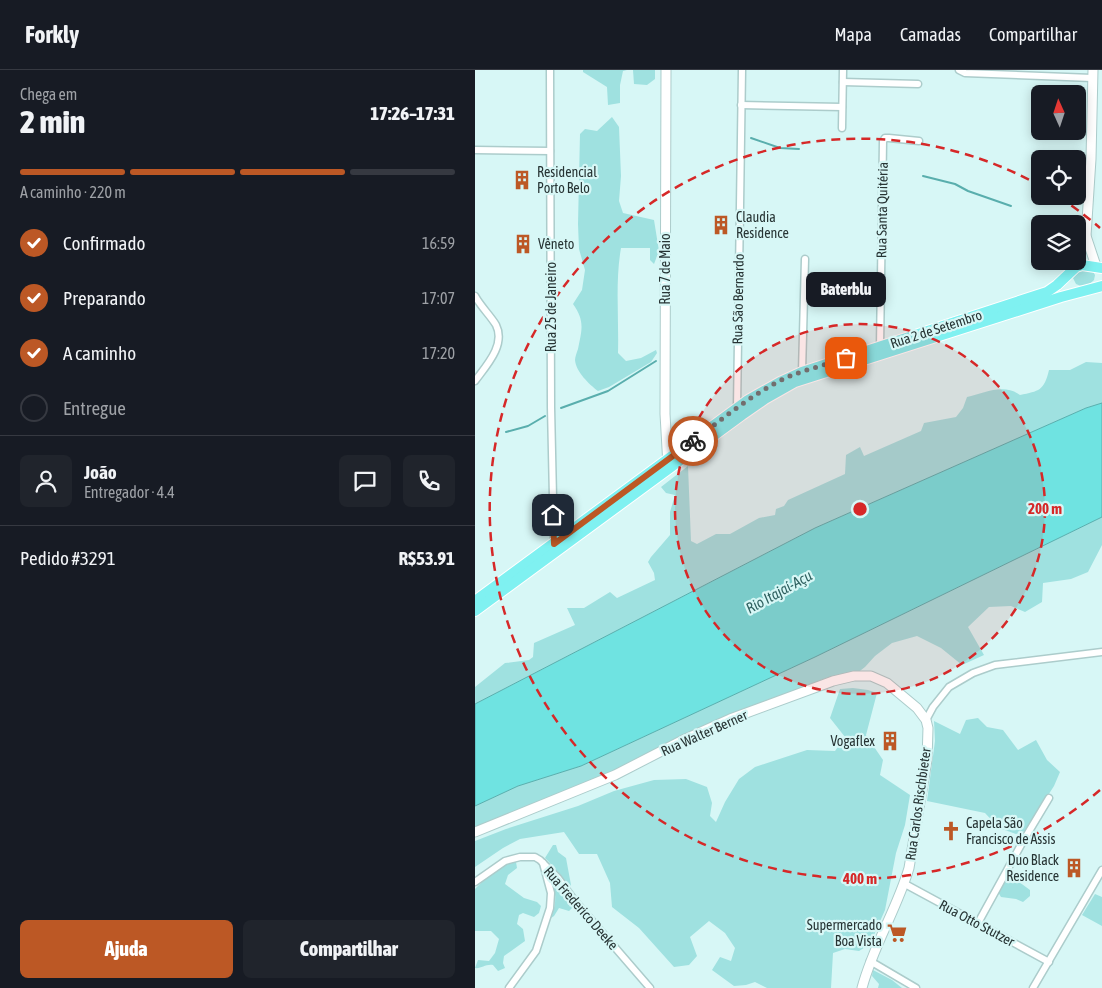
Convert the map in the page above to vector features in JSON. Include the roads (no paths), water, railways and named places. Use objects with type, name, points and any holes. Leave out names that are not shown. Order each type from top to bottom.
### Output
[{"type":"main road","name":"Rua 2 de Setembro","points":[[475,611],[668,464],[737,408],[773,385],[802,372],[1047,292],[1069,273],[1082,265],[1099,267]]},
{"type":"main road","points":[[1099,267],[1099,287]]},
{"type":"main road","points":[[1069,273],[1068,283],[1076,293]]},
{"type":"main road","name":"Rua 2 de Setembro","points":[[475,602],[668,464],[765,399],[795,382],[1099,287]]},
{"type":"street","name":"Rua 25 de Janeiro","points":[[550,70],[551,407],[554,544]]},
{"type":"street","name":"Rua 7 de Maio","points":[[666,70],[665,395],[668,464]]},
{"type":"street","name":"Rua São Bernardo","points":[[737,408],[742,70]]},
{"type":"street","points":[[843,70],[843,128]]},
{"type":"street","points":[[959,70],[965,73],[1093,74],[1091,159],[1086,236],[1099,267]]},
{"type":"street","points":[[843,82],[918,84]]},
{"type":"street","points":[[741,105],[842,107]]},
{"type":"street","name":"Rua Santa Quitéria","points":[[880,347],[883,141],[885,138],[919,141]]},
{"type":"street","points":[[475,150],[550,151]]},
{"type":"street","points":[[802,372],[805,259]]},
{"type":"street","points":[[475,296],[496,326],[499,338],[495,351],[475,381]]},
{"type":"street","points":[[926,720],[933,707],[949,687],[973,673],[995,665],[1102,652]]},
{"type":"street","name":"Rua Walter Berner","points":[[475,832],[615,775],[685,739],[730,719],[833,681],[854,676],[871,676],[887,683],[907,699],[926,720]]},
{"type":"street","name":"Rua Carlos Rischbieter","points":[[862,988],[870,961],[905,884],[913,851],[927,760],[928,728],[926,720]]},
{"type":"street","points":[[979,923],[1022,843],[1049,798]]},
{"type":"street","name":"Rua Frederico Deeke","points":[[475,882],[505,861],[520,857],[535,857],[558,878],[574,900],[650,988]]},
{"type":"street","points":[[509,988],[530,962],[536,951],[550,908],[551,894],[542,862]]},
{"type":"street","points":[[1033,988],[1102,870]]},
{"type":"street","name":"Rua Otto Stutzer","points":[[905,884],[1049,962]]},
{"type":"street","points":[[870,961],[916,988]]},
{"type":"water","name":"Rio Itajaí-Açu","points":[[1102,403],[1102,517],[815,657],[581,766],[518,786],[475,806],[475,704],[815,528],[1086,408]]},
{"type":"waterway","points":[[751,138],[780,148],[799,149]]},
{"type":"waterway","points":[[923,176],[955,184],[968,191],[1011,206]]},
{"type":"waterway","points":[[561,408],[608,391],[656,361]]},
{"type":"waterway","points":[[506,432],[528,426],[545,416]]},
{"type":"place","name":"Residencial Porto Belo","points":[[522,180]]},
{"type":"place","name":"Claudia Residence","points":[[721,225]]},
{"type":"place","name":"Vêneto","points":[[523,244]]},
{"type":"place","name":"Baterblu","points":[[846,358]]},
{"type":"place","name":"Vogaflex","points":[[890,741]]},
{"type":"place","name":"Capela São Francisco de Assis","points":[[951,831]]},
{"type":"place","name":"Duo Black Residence","points":[[1074,868]]},
{"type":"place","name":"Supermercado Boa Vista","points":[[897,933]]}]
